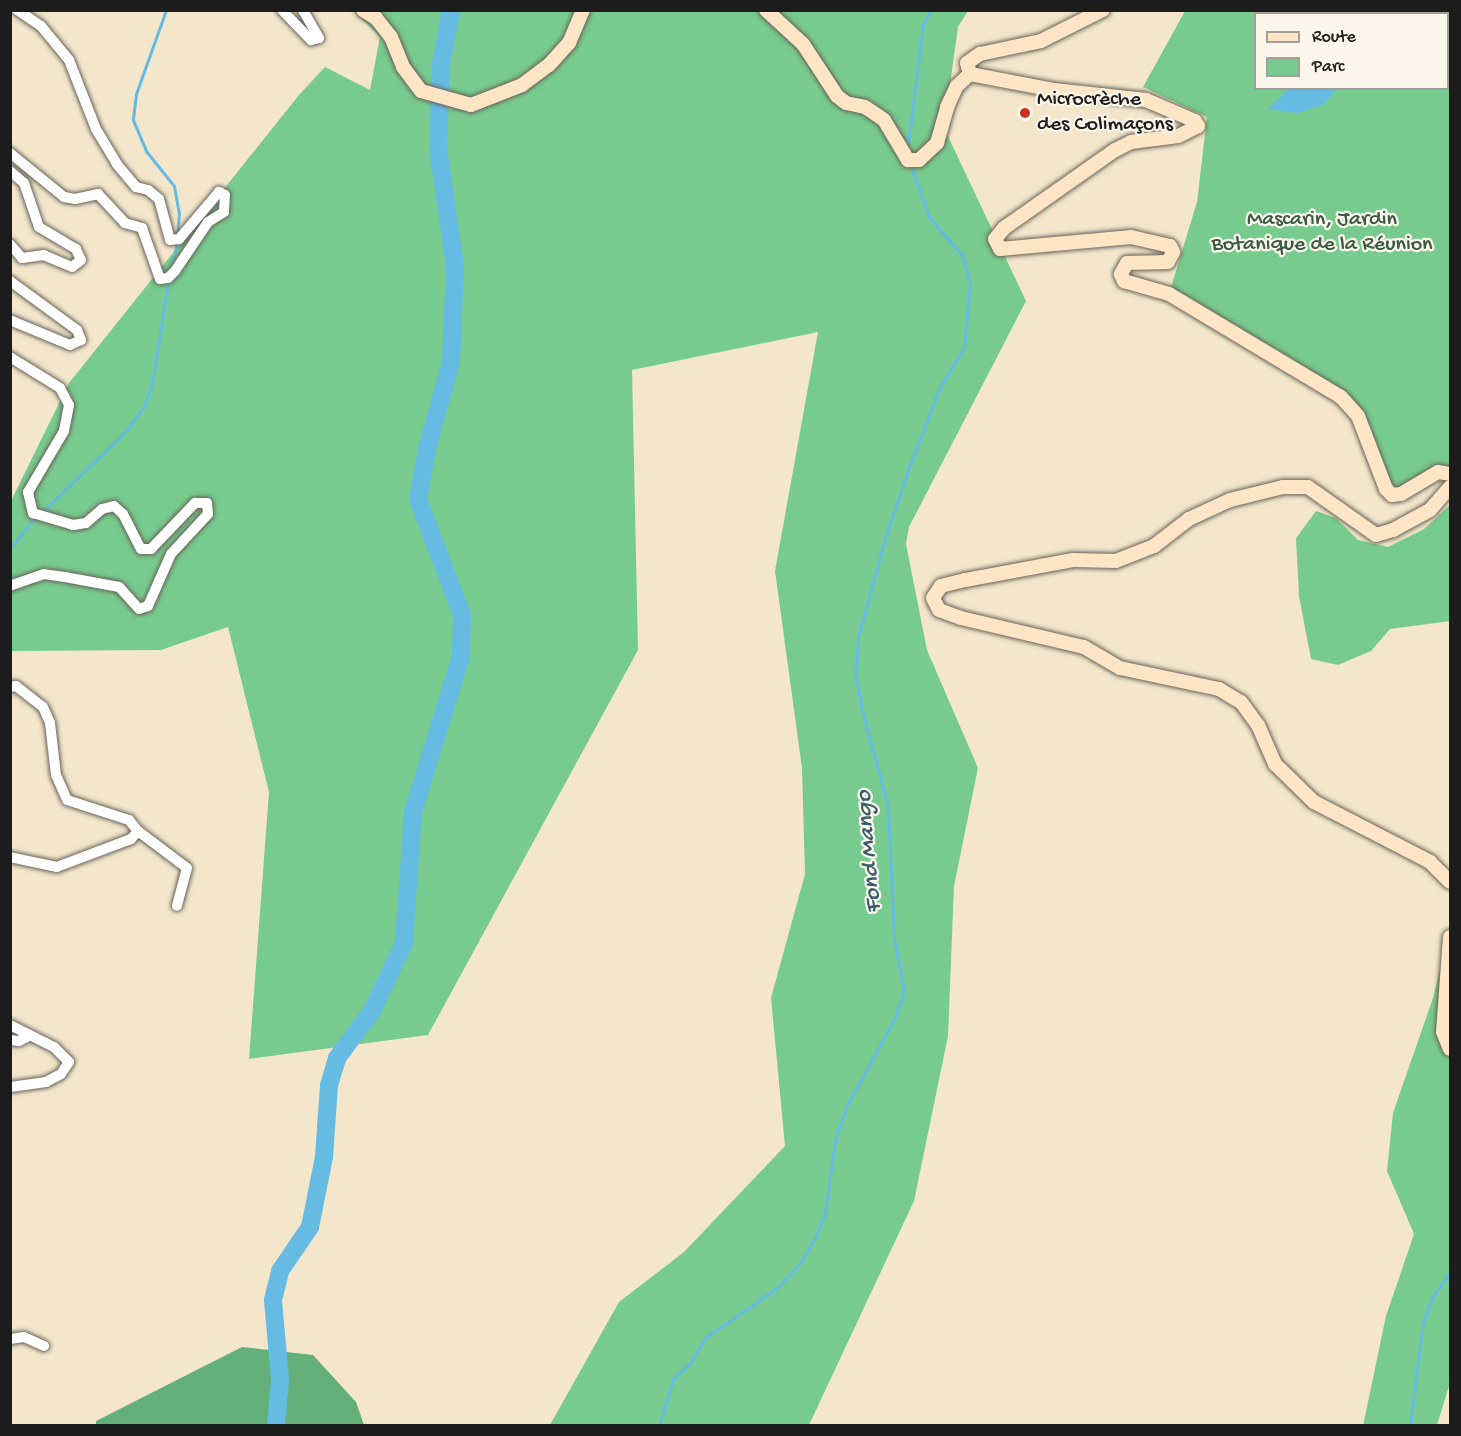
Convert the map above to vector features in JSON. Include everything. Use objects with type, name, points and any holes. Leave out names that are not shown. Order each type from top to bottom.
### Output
[{"type":"main road","points":[[363,10],[376,18],[392,37],[403,67],[421,92],[471,105],[522,85],[549,64],[568,43],[583,10]]},
{"type":"main road","points":[[766,10],[803,44],[837,96],[846,103],[865,106],[884,120],[908,160],[919,160],[937,143],[947,107],[957,86],[970,74]]},
{"type":"main road","points":[[970,74],[967,63],[980,54],[1041,41],[1103,10]]},
{"type":"main road","points":[[970,74],[1054,90],[1146,100],[1195,121],[1198,126],[1179,136],[1131,142],[1115,150],[1004,228],[996,239],[1000,249],[1131,237],[1170,246],[1173,252],[1168,262],[1127,263],[1121,274],[1124,281],[1168,294],[1341,397],[1358,416],[1386,489],[1392,495],[1401,494],[1438,472],[1450,474]]},
{"type":"main road","points":[[1450,487],[1430,510],[1394,530],[1376,535],[1308,487],[1283,487],[1230,500],[1189,519],[1154,546],[1116,561],[1073,560],[965,580],[941,586],[933,598],[939,610],[961,618],[1084,647],[1120,668],[1219,689],[1241,702],[1258,725],[1275,764],[1314,802],[1430,862],[1450,882]]},
{"type":"main road","points":[[1450,937],[1443,1032],[1450,1049]]},
{"type":"street","points":[[10,153],[64,197],[75,200],[98,194],[125,223],[142,228],[160,279],[168,278],[175,271],[208,222],[224,212],[225,195],[219,192],[179,239],[170,240],[159,199],[148,190],[136,187],[117,164],[96,129],[69,60],[41,26],[17,10]]},
{"type":"street","points":[[282,10],[310,40],[319,38],[303,10]]},
{"type":"street","points":[[10,171],[24,183],[39,227],[76,249],[81,260],[72,267],[44,255],[22,258],[14,253],[10,244]]},
{"type":"street","points":[[10,281],[77,330],[81,340],[70,345],[10,320]]},
{"type":"street","points":[[10,357],[60,388],[69,405],[64,431],[28,492],[33,513],[73,525],[86,523],[102,509],[114,506],[123,514],[141,549],[151,549],[195,503],[207,503],[208,514],[171,554],[148,606],[139,609],[119,587],[65,577],[44,574],[10,586]]},
{"type":"street","points":[[10,687],[15,686],[43,708],[50,723],[56,775],[67,800],[129,820],[138,831],[187,868],[177,906]]},
{"type":"street","points":[[10,857],[57,867],[131,839],[138,831]]},
{"type":"street","points":[[10,1025],[54,1047],[69,1062],[61,1074],[46,1082],[10,1088]]},
{"type":"street","points":[[10,1040],[19,1041],[29,1036]]},
{"type":"street","points":[[10,1339],[24,1337],[44,1346]]},
{"type":"green space","points":[[354,11],[968,11],[958,27],[944,128],[1026,301],[909,527],[906,544],[927,650],[978,768],[954,886],[948,1036],[914,1201],[809,1425],[550,1425],[619,1302],[684,1252],[785,1146],[771,998],[805,874],[802,768],[775,571],[818,332],[632,370],[638,650],[428,1035],[249,1059],[269,792],[228,627],[161,650],[11,651],[10,503],[69,383],[299,95],[325,67],[370,90],[380,37]]},
{"type":"green space","name":"Mascarin, Jardin Botanique de la Réunion","points":[[1185,11],[1450,11],[1450,474],[1392,495],[1358,416],[1169,294],[1197,202],[1207,117],[1143,87]]},
{"type":"green space","points":[[1450,505],[1450,621],[1390,629],[1371,651],[1338,665],[1311,659],[1299,596],[1296,538],[1316,511],[1336,518],[1358,540],[1388,547],[1424,529]]},
{"type":"green space","points":[[1450,928],[1449,1386],[1437,1425],[1363,1426],[1386,1316],[1414,1234],[1387,1171],[1393,1113],[1433,998]]},
{"type":"green space","points":[[242,1347],[313,1355],[356,1402],[364,1425],[96,1425],[96,1421]]},
{"type":"water","points":[[1287,90],[1336,90],[1323,105],[1297,113],[1268,109]]},
{"type":"waterway","points":[[166,10],[136,94],[133,120],[146,151],[174,186],[179,213],[177,235]]},
{"type":"waterway","points":[[276,1426],[280,1379],[273,1300],[280,1271],[310,1227],[324,1157],[329,1085],[337,1058],[372,1011],[404,943],[413,812],[461,656],[462,615],[418,499],[427,449],[451,362],[455,266],[438,148],[441,64],[451,10]]},
{"type":"waterway","name":"Fond Mango","points":[[908,144],[923,25],[930,10]]},
{"type":"waterway","name":"Fond Mango","points":[[659,1426],[673,1379],[691,1362],[705,1338],[777,1288],[801,1262],[816,1236],[825,1212],[835,1140],[848,1103],[895,1018],[904,990],[894,939],[888,806],[862,710],[856,675],[858,638],[886,535],[910,465],[939,389],[964,347],[970,283],[962,255],[929,217],[910,164]]},
{"type":"waterway","points":[[171,270],[177,241]]},
{"type":"waterway","points":[[41,513],[124,433],[143,408],[152,384],[168,282]]},
{"type":"waterway","points":[[10,548],[36,517]]},
{"type":"waterway","points":[[1410,1426],[1423,1322],[1433,1296],[1450,1273]]},
{"type":"place","name":"Microcrèche des Colimaçons","points":[[1025,113]]}]
